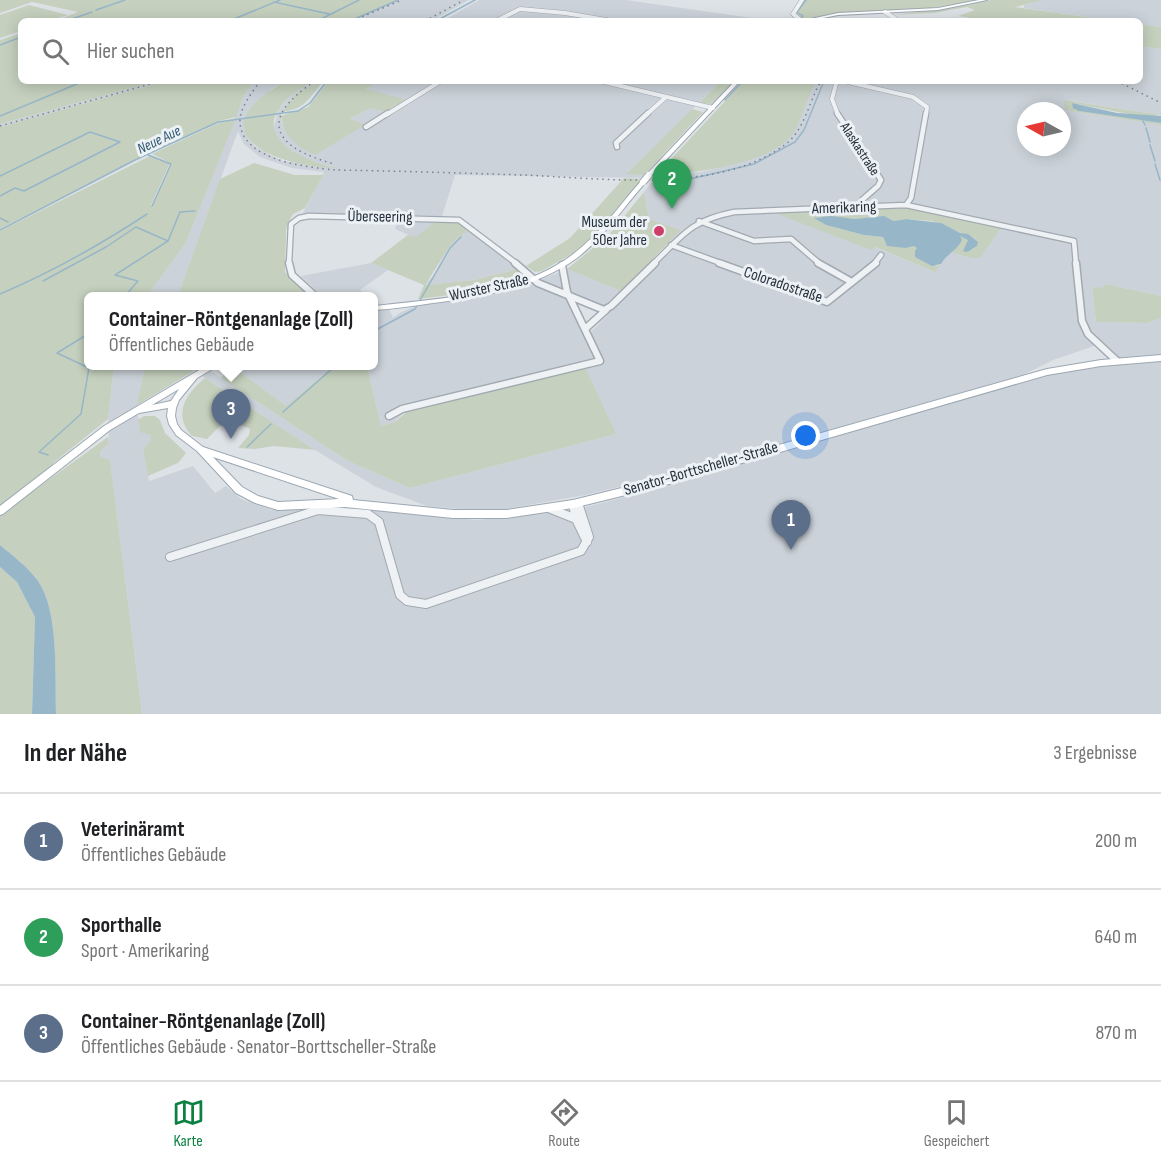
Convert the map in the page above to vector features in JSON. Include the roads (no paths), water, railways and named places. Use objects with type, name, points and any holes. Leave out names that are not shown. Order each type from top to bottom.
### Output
[{"type":"main road","points":[[816,18],[831,15],[938,9],[985,0]]},
{"type":"main road","name":"Wurster Straße","points":[[378,307],[488,292],[533,279],[562,265],[600,233],[649,175],[735,84]]},
{"type":"main road","name":"Senator-Borttscheller-Straße","points":[[171,416],[177,433],[200,449],[239,490],[264,503],[289,507],[345,503],[470,515],[506,514],[575,503],[662,482],[1047,372],[1101,363],[1161,358]]},
{"type":"main road","points":[[151,406],[205,370]]},
{"type":"main road","points":[[151,406],[171,416],[174,404],[193,378]]},
{"type":"main road","points":[[0,511],[98,435],[136,411],[151,406],[174,404]]},
{"type":"main road","name":"Senator-Borttscheller-Straße","points":[[200,449],[337,497],[400,508]]},
{"type":"street","points":[[798,18],[793,14],[802,0]]},
{"type":"street","points":[[502,18],[520,9],[594,18]]},
{"type":"street","points":[[885,12],[894,18]]},
{"type":"street","points":[[366,127],[436,84]]},
{"type":"street","points":[[612,84],[713,108]]},
{"type":"street","name":"Alaskastraße","points":[[836,84],[832,99],[834,109],[881,180],[878,186],[862,200],[862,208]]},
{"type":"street","points":[[858,84],[905,94],[920,100],[927,107],[911,198],[906,205]]},
{"type":"street","points":[[617,147],[616,143],[666,97]]},
{"type":"street","name":"Amerikaring","points":[[585,329],[671,245],[699,221],[728,213],[906,205],[1074,241],[1082,321],[1088,334],[1106,351]]},
{"type":"street","name":"Überseering","points":[[310,292],[292,275],[288,261],[291,224],[309,216],[459,220],[533,279]]},
{"type":"street","points":[[699,221],[754,241],[766,242],[787,238],[812,254],[820,265],[850,281]]},
{"type":"street","name":"Coloradostraße","points":[[671,245],[827,302],[850,281],[880,259],[881,255]]},
{"type":"street","points":[[389,416],[402,409],[600,361],[570,297],[562,265]]},
{"type":"street","points":[[533,279],[599,309],[606,309]]},
{"type":"street","points":[[552,289],[566,284]]},
{"type":"street","points":[[1106,351],[1117,362]]},
{"type":"street","points":[[1101,363],[1106,359],[1106,351]]},
{"type":"street","points":[[575,503],[576,519],[587,542]]},
{"type":"street","points":[[170,557],[318,510],[369,514],[379,522],[400,596],[407,601],[426,604],[575,554],[585,547],[588,530],[575,503]]},
{"type":"street","points":[[548,508],[567,513],[576,519]]},
{"type":"water","points":[[1072,103],[1117,113],[1161,116],[1161,123],[1079,111],[1073,108]]},
{"type":"water","points":[[831,216],[854,219],[884,216],[894,221],[906,219],[941,223],[960,233],[968,234],[978,242],[977,246],[967,252],[963,251],[968,240],[960,236],[962,240],[957,247],[941,264],[932,266],[915,257],[917,248],[914,246],[906,248],[887,246],[883,237],[864,235],[826,225],[814,218]]},
{"type":"water","points":[[0,545],[38,581],[50,609],[53,626],[56,714],[32,714],[35,617],[17,582],[0,567]]},
{"type":"waterway","points":[[96,10],[125,0]]},
{"type":"waterway","points":[[275,2],[280,0]]},
{"type":"waterway","points":[[323,18],[359,0]]},
{"type":"waterway","points":[[357,18],[398,0]]},
{"type":"waterway","name":"Neue Aue","points":[[442,18],[475,0]]},
{"type":"waterway","points":[[801,18],[803,16],[797,12],[806,0]]},
{"type":"waterway","points":[[236,18],[275,2]]},
{"type":"waterway","points":[[275,2],[329,14]]},
{"type":"waterway","points":[[75,18],[92,12]]},
{"type":"waterway","points":[[0,45],[18,38]]},
{"type":"waterway","points":[[0,116],[77,84]]},
{"type":"waterway","name":"Neue Aue","points":[[0,230],[135,160],[218,122],[298,111],[310,103],[325,84]]},
{"type":"waterway","points":[[725,100],[740,84]]},
{"type":"waterway","points":[[686,180],[754,164],[795,142],[804,130],[823,84]]},
{"type":"waterway","points":[[1143,121],[1145,125]]},
{"type":"waterway","points":[[1146,128],[1150,142]]},
{"type":"waterway","points":[[0,176],[90,132],[120,142],[24,191],[15,188],[0,196]]},
{"type":"waterway","points":[[1150,145],[1155,161]]},
{"type":"waterway","points":[[148,155],[171,164],[152,206]]},
{"type":"waterway","points":[[1155,164],[1160,180]]},
{"type":"waterway","points":[[168,241],[180,212],[195,211]]},
{"type":"waterway","points":[[0,294],[75,257],[147,214]]},
{"type":"waterway","points":[[0,218],[8,222]]},
{"type":"waterway","points":[[43,281],[106,247],[136,227],[168,241]]},
{"type":"waterway","points":[[378,329],[415,309],[450,248],[461,237]]},
{"type":"waterway","points":[[128,292],[138,281],[115,275],[168,241]]},
{"type":"waterway","points":[[84,336],[57,353],[84,366]]},
{"type":"waterway","points":[[48,455],[39,452],[81,414],[89,370]]},
{"type":"waterway","points":[[283,412],[330,370]]},
{"type":"waterway","points":[[247,447],[271,424]]},
{"type":"railway","points":[[359,18],[402,0]]},
{"type":"railway","points":[[431,18],[464,0]]},
{"type":"railway","points":[[0,126],[150,84]]},
{"type":"railway","points":[[258,84],[240,117],[244,136],[252,146],[264,154],[293,164],[335,170],[623,180],[694,177],[728,171],[759,160],[786,144],[798,131],[820,84]]},
{"type":"railway","points":[[311,84],[285,108],[279,120],[280,131],[286,141],[297,149],[334,164]]},
{"type":"railway","points":[[1123,84],[1161,103]]},
{"type":"place","name":"Sporthalle","points":[[672,209]]},
{"type":"place","name":"Museum der 50er Jahre","points":[[659,231]]},
{"type":"place","name":"Container-Röntgenanlage (Zoll)","points":[[231,439]]},
{"type":"place","name":"Veterinäramt","points":[[791,550]]}]
